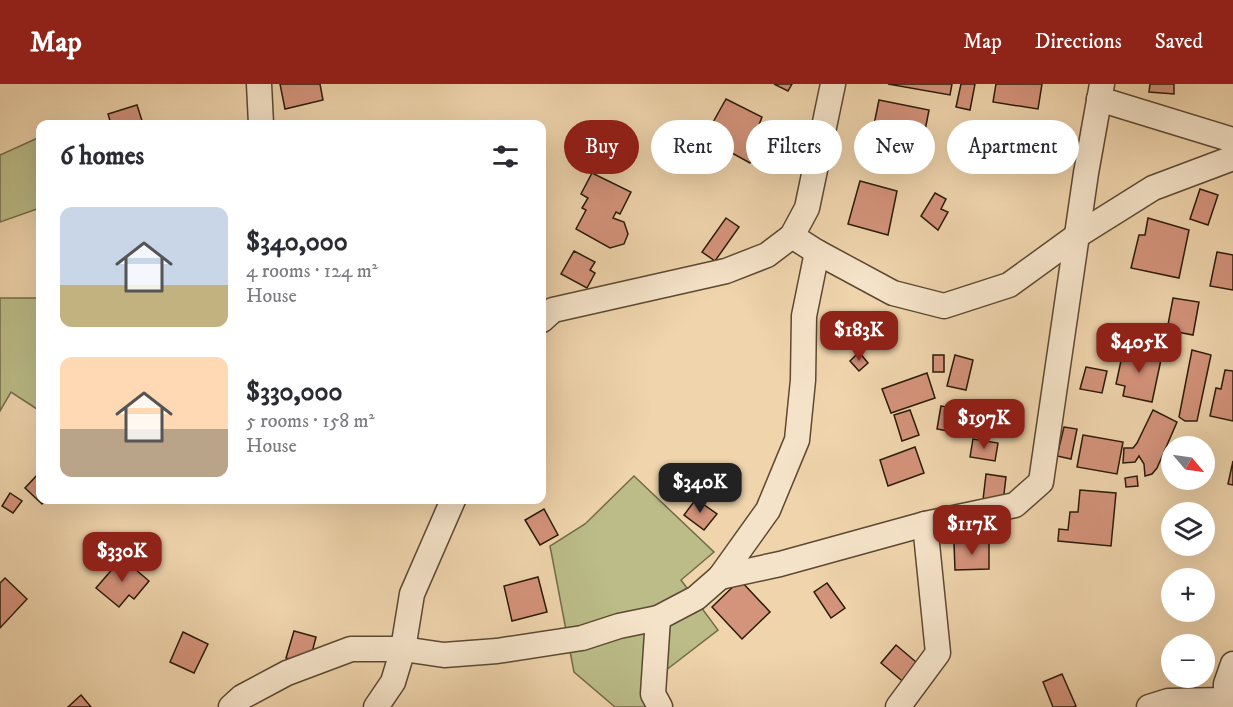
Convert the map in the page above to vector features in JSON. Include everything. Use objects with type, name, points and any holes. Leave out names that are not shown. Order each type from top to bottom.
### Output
[{"type":"street","points":[[259,84],[261,120]]},
{"type":"street","points":[[546,316],[553,310],[726,271],[767,255],[792,236],[807,208],[833,84]]},
{"type":"street","points":[[720,577],[780,564],[925,524],[1015,505],[1041,482],[1077,235],[1101,91],[1233,140]]},
{"type":"street","points":[[792,236],[893,293],[944,306],[1009,285],[1077,235],[1153,189],[1233,158]]},
{"type":"street","points":[[231,707],[242,697],[287,673],[351,649],[403,649],[444,654],[497,651],[582,638],[619,626],[657,618],[696,598],[720,577],[768,510],[797,440],[803,380],[804,316],[817,252]]},
{"type":"street","points":[[376,707],[393,682],[403,649],[412,594],[451,504]]},
{"type":"street","points":[[898,707],[938,653],[925,524]]},
{"type":"street","points":[[657,618],[653,694],[660,707]]},
{"type":"street","points":[[1149,707],[1168,701],[1229,703],[1226,684],[1233,664]]},
{"type":"street","points":[[393,682],[394,707]]},
{"type":"green space","points":[[36,139],[36,209],[0,222],[0,155]]},
{"type":"green space","points":[[0,298],[36,298],[36,408],[11,392],[0,411]]},
{"type":"green space","points":[[634,476],[714,552],[681,580],[718,630],[648,684],[667,707],[615,707],[574,672],[550,546],[585,524]]},
{"type":"building","points":[[280,84],[320,84],[323,100],[285,109]]},
{"type":"building","points":[[774,84],[792,84],[788,91]]},
{"type":"building","points":[[888,84],[952,84],[950,95]]},
{"type":"building","points":[[961,84],[975,84],[970,110],[956,107]]},
{"type":"building","points":[[996,84],[1042,84],[1038,109],[993,102]]},
{"type":"building","points":[[1150,84],[1174,84],[1174,94],[1149,92]]},
{"type":"building","points":[[726,99],[762,117],[761,120],[746,120],[746,161],[734,154],[734,120],[714,120]]},
{"type":"building","points":[[879,100],[929,110],[927,120],[875,120]]},
{"type":"building","points":[[137,105],[142,120],[110,120],[108,114]]},
{"type":"building","points":[[591,174],[631,192],[620,214],[616,212],[613,218],[624,222],[628,234],[624,244],[610,248],[576,229],[586,210],[582,208],[588,198],[581,194]]},
{"type":"building","points":[[860,181],[897,191],[888,235],[848,224]]},
{"type":"building","points":[[1200,189],[1218,195],[1208,225],[1190,219]]},
{"type":"building","points":[[935,193],[946,199],[941,209],[948,212],[938,230],[921,216]]},
{"type":"building","points":[[726,218],[739,227],[715,261],[702,252]]},
{"type":"building","points":[[1148,218],[1189,230],[1179,278],[1131,268],[1139,235],[1145,235]]},
{"type":"building","points":[[574,251],[595,262],[590,270],[595,273],[587,288],[561,274]]},
{"type":"building","points":[[1217,252],[1233,255],[1233,290],[1210,286]]},
{"type":"building","points":[[1173,298],[1199,302],[1193,335],[1167,330]]},
{"type":"building","points":[[1124,347],[1162,355],[1152,402],[1123,396],[1125,386],[1116,384]]},
{"type":"building","points":[[1192,350],[1211,355],[1197,421],[1185,421],[1179,417]]},
{"type":"building","points":[[859,352],[868,363],[859,371],[850,361]]},
{"type":"building","points":[[933,355],[944,355],[944,372],[933,372]]},
{"type":"building","points":[[955,355],[973,360],[966,390],[947,386]]},
{"type":"building","points":[[1086,367],[1107,371],[1102,393],[1080,389]]},
{"type":"building","points":[[1225,370],[1233,371],[1233,421],[1210,416],[1216,388],[1221,389]]},
{"type":"building","points":[[927,373],[935,398],[891,413],[882,389]]},
{"type":"building","points":[[941,406],[957,409],[953,432],[937,429]]},
{"type":"building","points":[[910,410],[919,435],[902,441],[894,415]]},
{"type":"building","points":[[1153,410],[1177,422],[1171,436],[1161,436],[1161,459],[1152,474],[1145,476],[1144,464],[1139,456],[1135,462],[1123,463],[1124,448],[1133,448]]},
{"type":"building","points":[[1064,427],[1077,429],[1071,459],[1057,456]]},
{"type":"building","points":[[1083,435],[1123,442],[1117,474],[1077,467]]},
{"type":"building","points":[[973,439],[998,443],[995,461],[970,457]]},
{"type":"building","points":[[915,447],[924,473],[888,486],[880,460]]},
{"type":"building","points":[[1233,461],[1233,485],[1228,484]]},
{"type":"building","points":[[986,474],[1006,477],[1003,502],[983,500]]},
{"type":"building","points":[[36,476],[36,498],[25,488]]},
{"type":"building","points":[[1137,476],[1138,486],[1126,487],[1125,478]]},
{"type":"building","points":[[1080,490],[1116,493],[1111,546],[1058,541],[1059,529],[1068,530],[1070,512],[1078,512]]},
{"type":"building","points":[[10,493],[22,501],[13,513],[2,506]]},
{"type":"building","points":[[696,499],[717,514],[704,530],[684,515]]},
{"type":"building","points":[[544,509],[558,535],[540,545],[525,520]]},
{"type":"building","points":[[989,542],[989,569],[955,570],[954,543]]},
{"type":"building","points":[[122,558],[149,581],[134,599],[129,595],[119,607],[96,588]]},
{"type":"building","points":[[538,577],[547,612],[512,621],[504,586]]},
{"type":"building","points":[[5,578],[27,599],[0,628],[0,583]]},
{"type":"building","points":[[740,580],[770,612],[742,639],[712,607]]},
{"type":"building","points":[[827,583],[845,608],[831,618],[814,592]]},
{"type":"building","points":[[294,631],[316,637],[309,664],[286,658]]},
{"type":"building","points":[[183,632],[208,644],[194,673],[170,662]]},
{"type":"building","points":[[896,645],[922,667],[907,685],[881,663]]},
{"type":"building","points":[[1062,674],[1076,706],[1053,707],[1043,682]]},
{"type":"building","points":[[81,695],[91,707],[68,707]]}]
